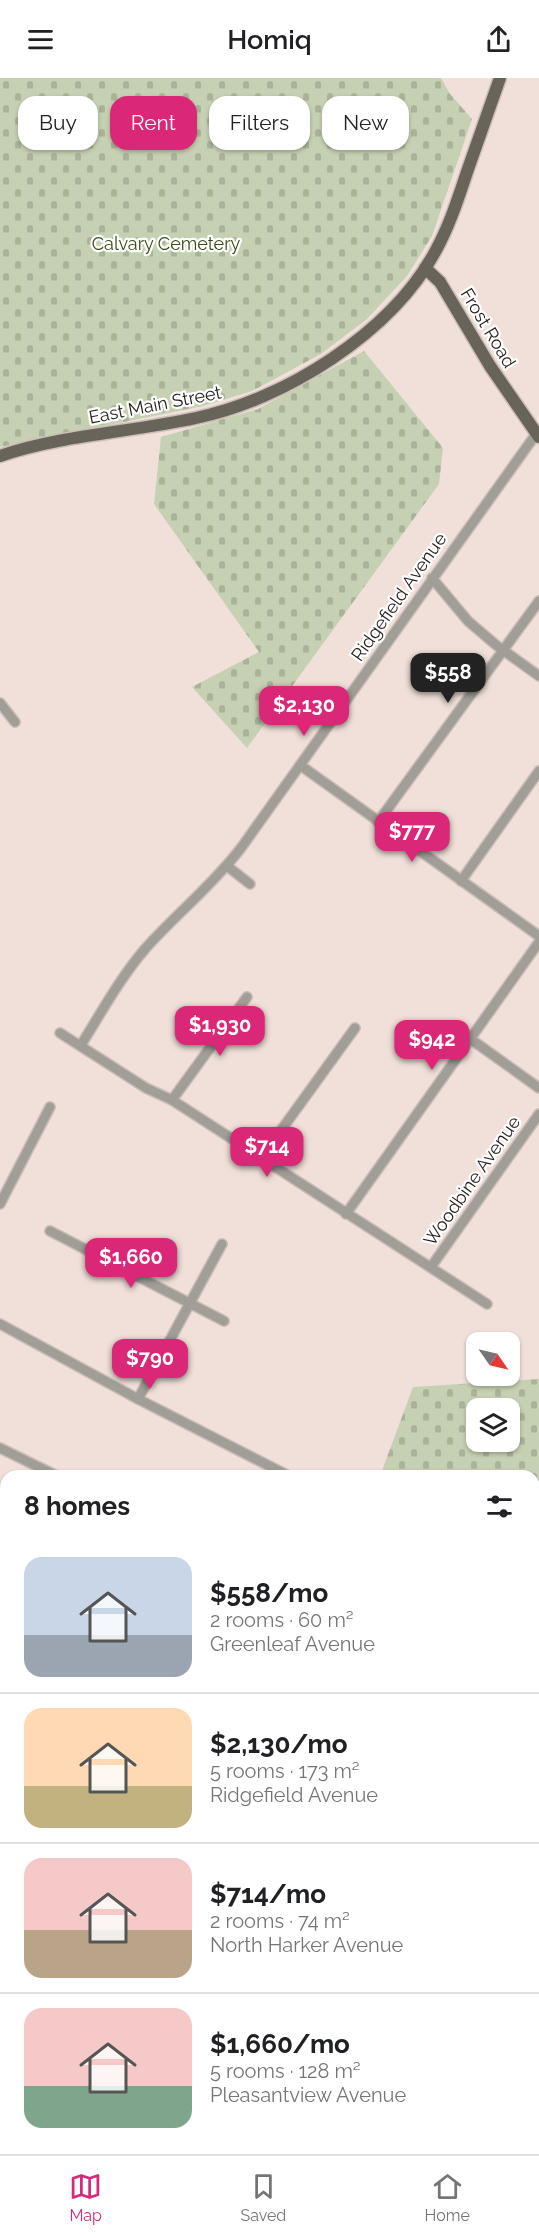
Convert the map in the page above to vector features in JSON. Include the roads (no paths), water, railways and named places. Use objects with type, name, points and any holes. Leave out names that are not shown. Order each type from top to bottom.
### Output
[{"type":"main road","name":"East Main Street","points":[[0,456],[43,445],[223,411],[258,398],[307,373],[361,338],[395,306],[425,268],[440,242],[500,78]]},
{"type":"main road","name":"Frost Road","points":[[425,268],[440,282],[490,366],[538,436]]},
{"type":"street","name":"Ridgefield Avenue","points":[[81,1045],[136,961],[226,866],[432,578],[538,436]]},
{"type":"street","points":[[432,578],[468,621],[539,676]]},
{"type":"street","points":[[378,822],[539,601]]},
{"type":"street","points":[[0,704],[15,722]]},
{"type":"street","points":[[300,765],[539,936]]},
{"type":"street","points":[[461,881],[539,771]]},
{"type":"street","points":[[226,866],[250,884]]},
{"type":"street","points":[[346,1214],[472,1040],[539,942]]},
{"type":"street","points":[[172,1100],[247,998]]},
{"type":"street","points":[[261,1158],[356,1028]]},
{"type":"street","points":[[60,1033],[146,1088],[172,1100],[487,1304]]},
{"type":"street","points":[[472,1040],[539,1089]]},
{"type":"street","points":[[0,1204],[50,1107]]},
{"type":"street","name":"Woodbine Avenue","points":[[431,1268],[539,1114]]},
{"type":"street","points":[[51,1232],[224,1321]]},
{"type":"street","points":[[138,1399],[222,1244]]},
{"type":"street","points":[[0,1324],[138,1399],[277,1470]]},
{"type":"street","points":[[0,1448],[45,1470]]},
{"type":"park label","name":"Calvary Cemetery","points":[[166,244]]}]
